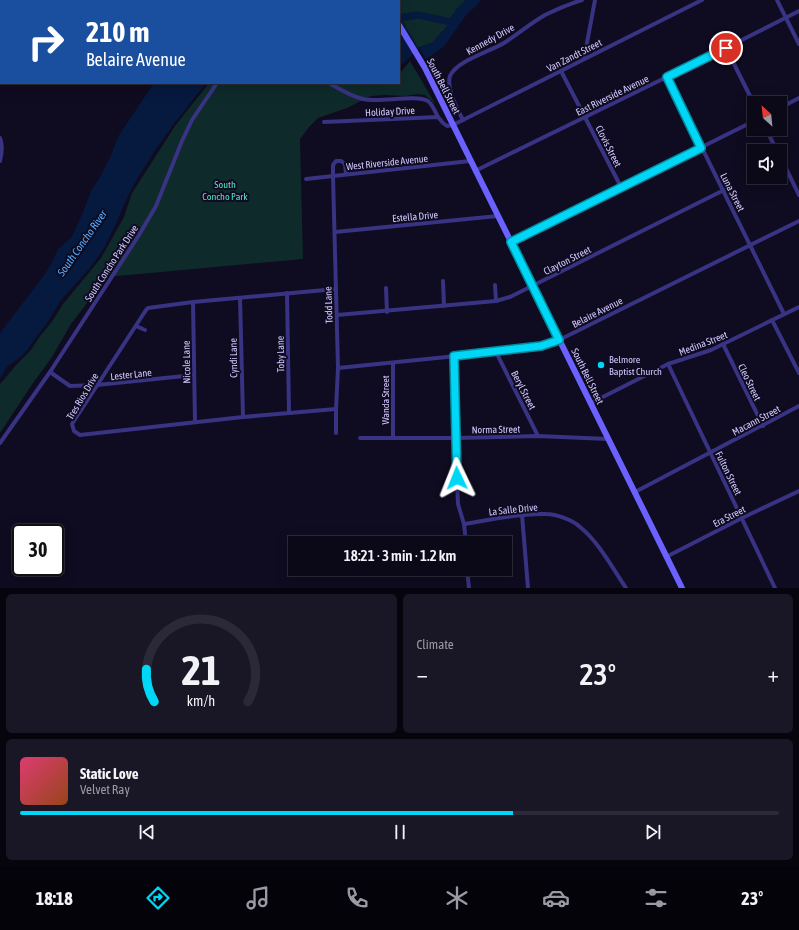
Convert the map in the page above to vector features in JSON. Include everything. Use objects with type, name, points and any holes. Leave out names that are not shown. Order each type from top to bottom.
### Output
[{"type":"main road","name":"South Bell Street","points":[[400,27],[425,68],[682,588]]},
{"type":"street","name":"Kennedy Drive","points":[[463,120],[452,96],[449,83],[450,76],[454,69],[504,43],[544,16],[564,6],[582,0]]},
{"type":"street","points":[[584,59],[595,0]]},
{"type":"street","name":"Van Zandt Street","points":[[453,125],[702,0]]},
{"type":"street","points":[[777,0],[799,44]]},
{"type":"street","name":"East Riverside Avenue","points":[[476,171],[799,11]]},
{"type":"street","points":[[726,48],[750,96]]},
{"type":"street","name":"Clovis Street","points":[[561,70],[621,187]]},
{"type":"street","name":"Luna Street","points":[[667,77],[784,314]]},
{"type":"street","name":"South Concho Park Drive","points":[[0,443],[50,372],[139,235],[156,206],[192,120],[216,84]]},
{"type":"street","points":[[330,84],[363,99],[387,100],[418,98],[428,102],[443,123],[448,126],[453,125]]},
{"type":"street","points":[[787,104],[799,98]]},
{"type":"street","name":"Holiday Drive","points":[[324,122],[438,117]]},
{"type":"street","points":[[511,242],[747,125]]},
{"type":"street","points":[[0,161],[2,153],[1,140]]},
{"type":"street","points":[[333,176],[333,165],[336,161],[342,161],[345,164],[346,174]]},
{"type":"street","name":"West Riverside Avenue","points":[[306,179],[470,161]]},
{"type":"street","points":[[787,170],[799,195]]},
{"type":"street","name":"Todd Lane","points":[[333,176],[338,368],[336,433]]},
{"type":"street","name":"Clayton Street","points":[[337,316],[496,301],[510,297],[724,190]]},
{"type":"street","name":"Estella Drive","points":[[335,232],[498,216]]},
{"type":"street","name":"Belaire Avenue","points":[[338,368],[541,346],[559,340],[799,221]]},
{"type":"street","points":[[443,281],[444,306]]},
{"type":"street","points":[[495,285],[496,301]]},
{"type":"street","points":[[386,288],[387,312]]},
{"type":"street","name":"Tres Rios Drive","points":[[336,289],[193,302],[148,308],[72,424],[74,432],[80,434],[336,409]]},
{"type":"street","name":"Toby Lane","points":[[287,294],[290,413]]},
{"type":"street","name":"Cyndi Lane","points":[[240,298],[243,417]]},
{"type":"street","name":"Nicole Lane","points":[[193,302],[195,422]]},
{"type":"street","name":"Medina Street","points":[[590,403],[668,364],[711,350],[799,307]]},
{"type":"street","points":[[772,320],[799,374]]},
{"type":"street","points":[[136,326],[145,330]]},
{"type":"street","name":"Cleo Street","points":[[723,344],[762,426]]},
{"type":"street","name":"Beryl Street","points":[[496,352],[538,436]]},
{"type":"street","points":[[454,356],[455,438],[458,504],[464,524],[465,536]]},
{"type":"street","name":"Wanda Street","points":[[392,438],[393,363]]},
{"type":"street","name":"Fulton Street","points":[[668,364],[775,588]]},
{"type":"street","name":"Lester Lane","points":[[50,372],[70,386],[97,385],[194,375]]},
{"type":"street","name":"Macann Street","points":[[635,492],[799,406]]},
{"type":"street","name":"Norma Street","points":[[360,438],[538,436],[608,439]]},
{"type":"street","name":"Era Street","points":[[666,557],[799,491]]},
{"type":"street","name":"La Salle Drive","points":[[464,524],[522,515],[547,514],[565,519],[579,526],[593,540],[626,588]]},
{"type":"street","points":[[522,515],[528,588]]},
{"type":"street","points":[[468,576],[469,588]]},
{"type":"green space","points":[[400,0],[471,0],[432,43],[408,51],[400,36]]},
{"type":"green space","name":"South Concho Park","points":[[410,61],[436,105],[425,95],[371,96],[347,108],[318,118],[300,139],[303,259],[107,277],[71,324],[52,357],[0,433],[0,384],[31,350],[63,304],[101,258],[124,217],[132,193],[175,126],[208,84],[400,84],[400,73]]},
{"type":"water","points":[[465,0],[481,0],[467,14],[445,45],[426,59],[419,48],[432,43],[455,17],[455,10]]},
{"type":"water","points":[[400,17],[419,49],[400,66]]},
{"type":"water","name":"South Concho River","points":[[153,84],[205,84],[173,125],[137,179],[103,250],[89,269],[61,300],[47,323],[24,354],[7,367],[0,379],[0,333],[42,278],[58,249],[71,238],[91,191],[111,155],[119,135]]},
{"type":"waterway","points":[[400,18],[418,15],[451,22],[457,15]]},
{"type":"place","name":"Belmore Baptist Church","points":[[601,365]]},
{"type":"route","points":[[457,478],[454,356],[541,346],[559,340],[511,242],[701,148],[667,77],[726,48]]}]
